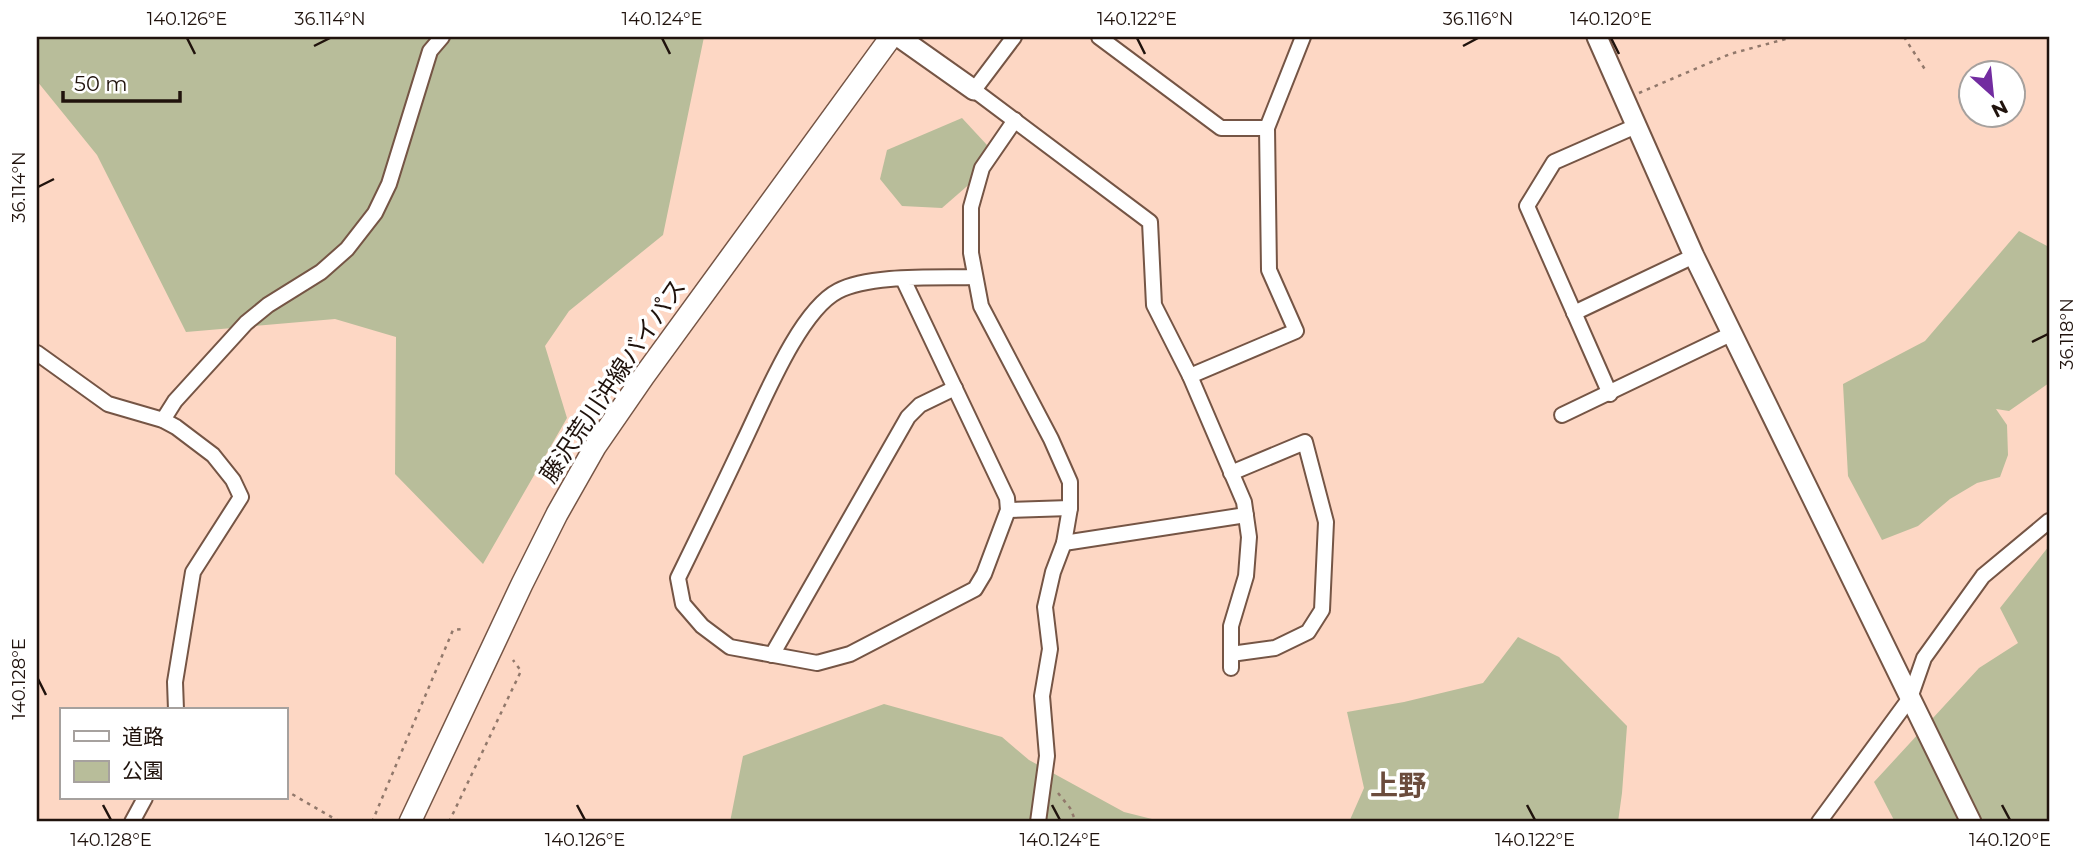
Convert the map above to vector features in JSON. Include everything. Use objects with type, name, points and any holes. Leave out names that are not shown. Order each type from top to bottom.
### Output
[{"type":"main road","name":"藤沢荒川沖線バイパス","points":[[410,822],[527,572],[595,447],[643,376],[891,37]]},
{"type":"street","points":[[163,420],[175,401],[246,323],[268,305],[320,272],[347,249],[374,213],[389,184],[430,51],[442,37]]},
{"type":"street","points":[[899,37],[1150,222],[1154,305],[1190,376],[1231,473],[1244,502],[1249,537],[1246,576],[1231,626],[1231,661],[1275,649],[1308,632],[1322,610],[1326,522],[1305,442],[1231,473]]},
{"type":"street","points":[[974,90],[1014,37]]},
{"type":"street","points":[[1099,37],[1221,128],[1267,128]]},
{"type":"street","points":[[1190,376],[1296,331],[1269,270],[1267,128],[1303,37]]},
{"type":"street","points":[[1598,37],[1693,256],[1971,822]]},
{"type":"street","points":[[1015,120],[982,168],[971,207],[971,253],[981,306],[1051,439],[1070,482],[1070,508],[1064,543],[1045,607],[1050,649],[1042,696],[1047,756],[1038,822]]},
{"type":"street","points":[[1609,394],[1527,206],[1554,162],[1636,126]]},
{"type":"street","points":[[1574,313],[1693,256]]},
{"type":"street","points":[[903,279],[1007,498],[1009,510],[984,574],[975,589],[850,654],[817,663],[730,647],[702,626],[683,604],[678,578],[788,350],[819,304],[839,290],[878,280],[975,276]]},
{"type":"street","points":[[1562,415],[1731,334]]},
{"type":"street","points":[[37,353],[108,404],[163,420],[213,455],[233,480],[241,497],[193,572],[175,681],[176,708]]},
{"type":"street","points":[[772,655],[908,417],[920,405],[954,388]]},
{"type":"street","points":[[1009,510],[1070,508]]},
{"type":"street","points":[[1064,543],[1245,515]]},
{"type":"street","points":[[1819,822],[1910,698],[1924,658],[1983,576],[2049,521]]},
{"type":"street","points":[[132,822],[144,800]]},
{"type":"path","points":[[1624,99],[1730,54],[1793,37]]},
{"type":"path","points":[[1904,37],[1926,71]]},
{"type":"path","points":[[372,822],[453,630],[463,629]]},
{"type":"path","points":[[449,822],[521,671],[513,660]]},
{"type":"path","points":[[287,791],[341,822]]},
{"type":"path","points":[[1058,794],[1070,808],[1076,822]]},
{"type":"green space","points":[[37,37],[704,37],[663,235],[569,311],[545,346],[567,418],[483,564],[395,474],[396,337],[335,319],[186,332],[97,155],[37,81]]},
{"type":"green space","points":[[962,118],[987,145],[973,181],[942,208],[902,206],[880,179],[887,150]]},
{"type":"green space","points":[[2019,231],[2049,247],[2049,383],[2009,411],[1996,409],[2007,425],[2008,455],[2000,477],[1977,483],[1950,499],[1918,526],[1882,540],[1848,476],[1843,384],[1925,341]]},
{"type":"green space","points":[[2049,546],[2049,822],[1895,822],[1874,782],[1979,668],[2018,643],[2000,608]]},
{"type":"green space","points":[[1518,637],[1559,657],[1627,726],[1618,822],[1349,822],[1364,788],[1347,712],[1404,702],[1483,683]]},
{"type":"green space","points":[[884,704],[1002,737],[1029,760],[1124,812],[1164,822],[730,822],[743,756]]},
{"type":"district","name":"上野","points":[[1398,785]]}]
